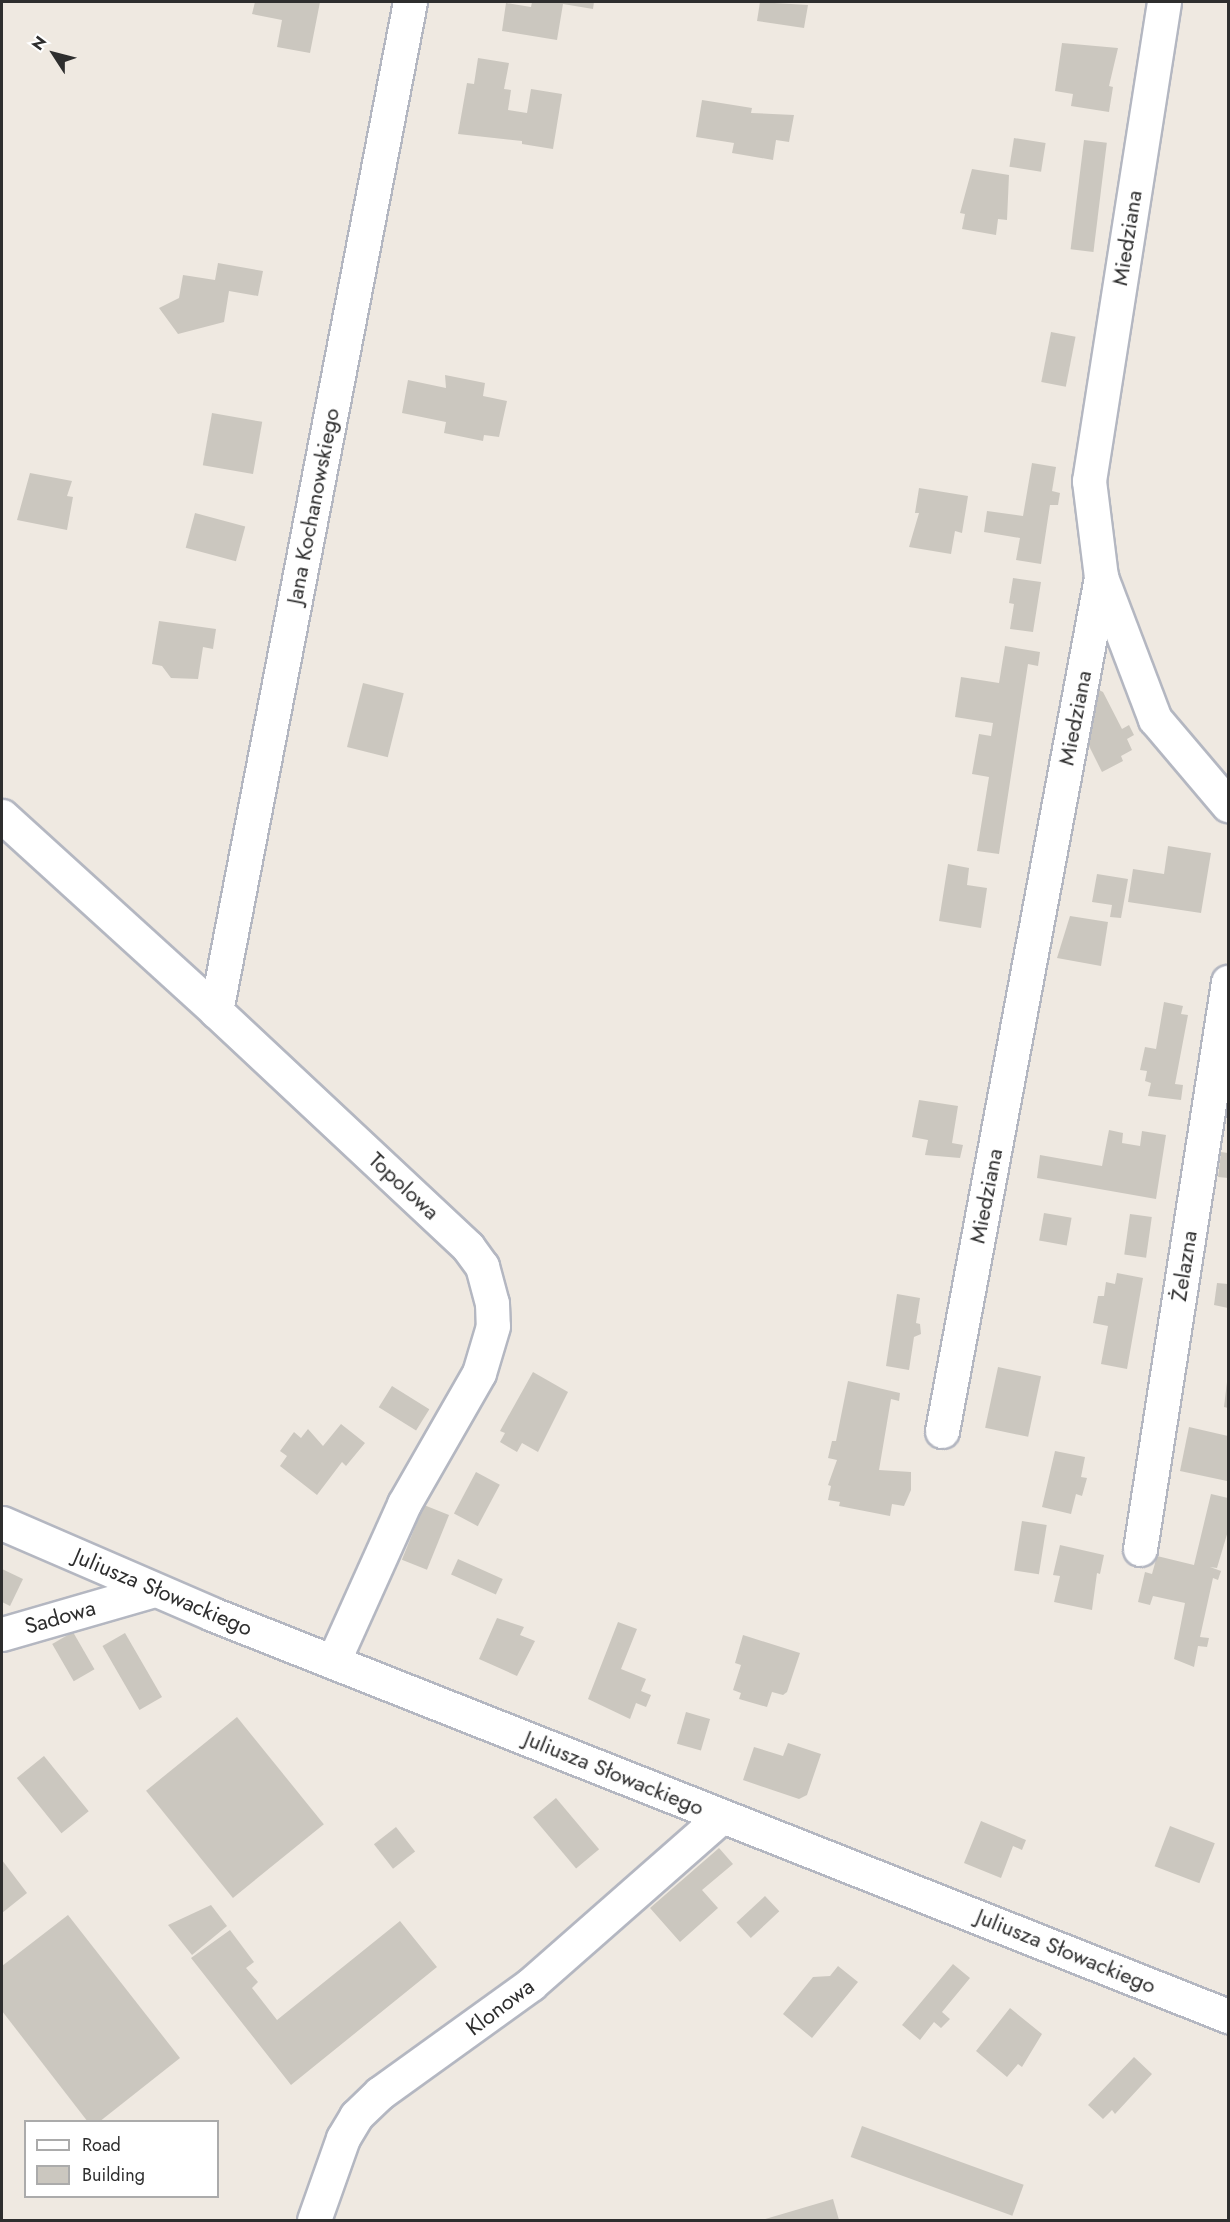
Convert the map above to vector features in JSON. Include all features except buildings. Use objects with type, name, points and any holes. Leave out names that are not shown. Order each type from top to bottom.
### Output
[{"type":"street","name":"Jana Kochanowskiego","points":[[216,1011],[411,2]]},
{"type":"street","name":"Miedziana","points":[[942,1431],[1101,577],[1089,481],[1164,2]]},
{"type":"street","points":[[1101,577],[1155,719],[1228,805]]},
{"type":"street","name":"Topolowa","points":[[2,816],[216,1011],[468,1246],[482,1266],[492,1303],[493,1326],[479,1373],[405,1504],[333,1662]]},
{"type":"street","name":"Żelazna","points":[[1140,1549],[1228,982]]},
{"type":"street","name":"Juliusza Słowackiego","points":[[2,1523],[154,1590],[333,1662],[1228,2016]]},
{"type":"street","name":"Sadowa","points":[[2,1634],[154,1590]]},
{"type":"street","name":"Klonowa","points":[[314,2220],[343,2138],[364,2108],[380,2093],[531,1984],[722,1816]]}]
